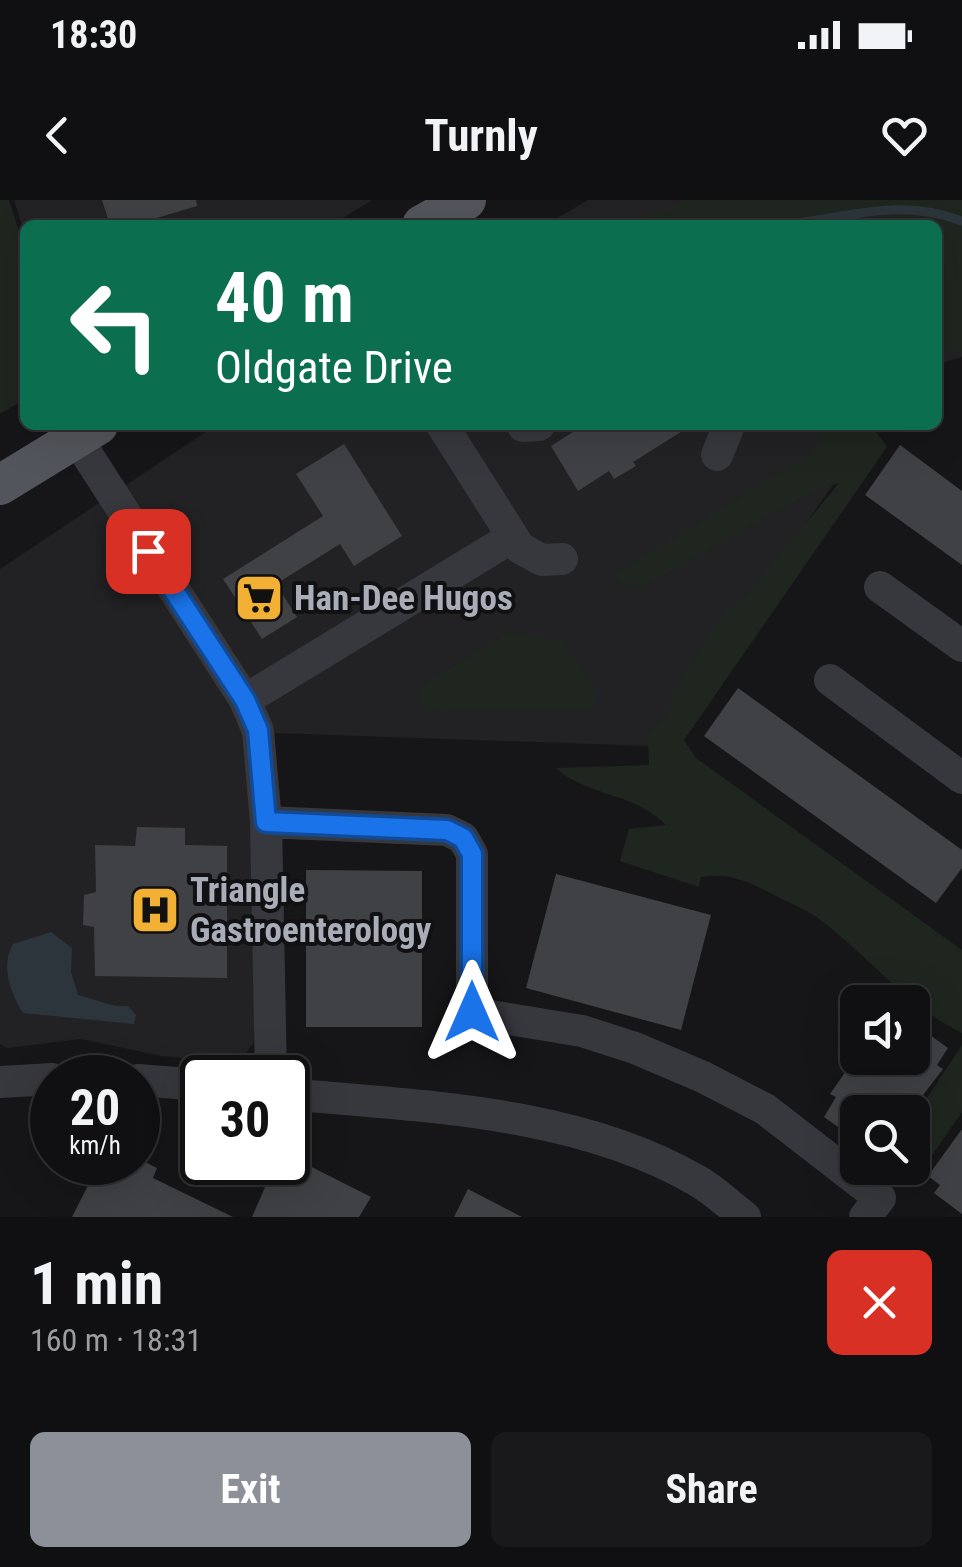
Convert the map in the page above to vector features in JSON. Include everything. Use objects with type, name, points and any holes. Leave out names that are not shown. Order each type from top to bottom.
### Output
[{"type":"main road","points":[[431,220],[466,200]]},
{"type":"main road","points":[[8,476],[87,432]]},
{"type":"street","points":[[445,430],[512,538],[528,555],[542,560],[562,559]]},
{"type":"street","points":[[87,432],[245,700],[258,730],[266,822],[271,1055]]},
{"type":"street","points":[[245,700],[512,538]]},
{"type":"street","points":[[880,588],[962,646]]},
{"type":"street","points":[[830,680],[962,778]]},
{"type":"street","points":[[266,822],[447,830],[463,838],[472,854],[472,1012],[582,1031],[636,1048],[735,1092],[764,1109],[880,1198],[865,1217]]},
{"type":"street","points":[[0,1082],[30,1080]]},
{"type":"street","points":[[310,1096],[529,1120],[639,1153],[698,1181],[745,1217]]},
{"type":"shaded area","points":[[0,200],[9,200],[20,234],[20,402],[0,414]]},
{"type":"shaded area","points":[[14,200],[372,200],[340,220],[20,220]]},
{"type":"shaded area","points":[[588,200],[962,200],[962,357],[942,363],[942,220],[554,220]]},
{"type":"shaded area","points":[[689,200],[962,200],[962,353],[942,350],[942,220],[636,220]]},
{"type":"shaded area","points":[[208,430],[871,430],[650,746],[275,733],[253,745],[254,1042],[245,1055],[161,1056],[81,1039],[7,1048],[0,1044],[0,569]]},
{"type":"shaded area","points":[[821,430],[875,430],[887,447],[684,740],[696,758],[962,950],[962,1033],[930,1014],[930,985],[894,985],[839,935],[799,907],[739,879],[701,877],[699,887],[620,861],[629,829],[666,825],[640,806],[581,784],[556,768],[649,765],[648,733],[669,714],[673,694],[723,613],[747,595],[839,483],[817,489],[643,587],[622,584],[611,577],[814,452]]},
{"type":"shaded area","points":[[510,632],[562,641],[594,690],[596,697],[588,710],[431,709],[416,698],[424,684]]},
{"type":"shaded area","points":[[51,932],[72,948],[71,972],[78,995],[128,1006],[136,1015],[134,1024],[23,1013],[9,980],[9,953],[13,944]]},
{"type":"shaded area","points":[[962,1045],[962,1112],[930,1158],[930,1095]]},
{"type":"building","points":[[102,200],[196,200],[197,206],[150,220],[108,220]]},
{"type":"building","points":[[576,430],[684,430],[633,462],[636,466],[614,479],[609,471],[578,491],[551,446]]},
{"type":"building","points":[[344,444],[402,536],[354,566],[340,544],[276,584],[297,617],[262,639],[223,579],[323,516],[296,474]]},
{"type":"building","points":[[900,445],[962,491],[962,565],[865,495]]},
{"type":"building","points":[[738,688],[962,850],[962,868],[936,903],[704,736]]},
{"type":"building","name":"Triangle Gastroenterology","points":[[137,827],[185,828],[185,845],[227,846],[227,978],[95,976],[94,927],[83,925],[84,895],[96,892],[95,845],[135,846]]},
{"type":"building","points":[[306,870],[422,871],[422,1027],[306,1027]]},
{"type":"building","points":[[556,874],[711,915],[681,1030],[526,988]]},
{"type":"building","points":[[930,1035],[948,1048],[937,1065],[943,1069],[923,1095],[840,1095],[840,1128],[824,1117],[836,1097],[830,1094],[843,1075],[930,1075]]},
{"type":"building","points":[[962,1129],[962,1214],[934,1193],[940,1185],[930,1173]]},
{"type":"building","points":[[310,1166],[371,1197],[359,1217],[252,1217],[266,1185],[310,1185]]},
{"type":"building","points":[[160,1181],[233,1217],[72,1217],[88,1185],[160,1185]]},
{"type":"building","points":[[468,1189],[522,1217],[454,1217]]},
{"type":"waterway","points":[[817,220],[904,210],[962,221]]},
{"type":"place","name":"Han-Dee Hugos","points":[[259,598]]},
{"type":"place","name":"Triangle Gastroenterology","points":[[155,910]]},
{"type":"route","points":[[148,551],[245,700],[258,730],[266,822],[447,830],[463,838],[472,854],[472,1012]]}]
